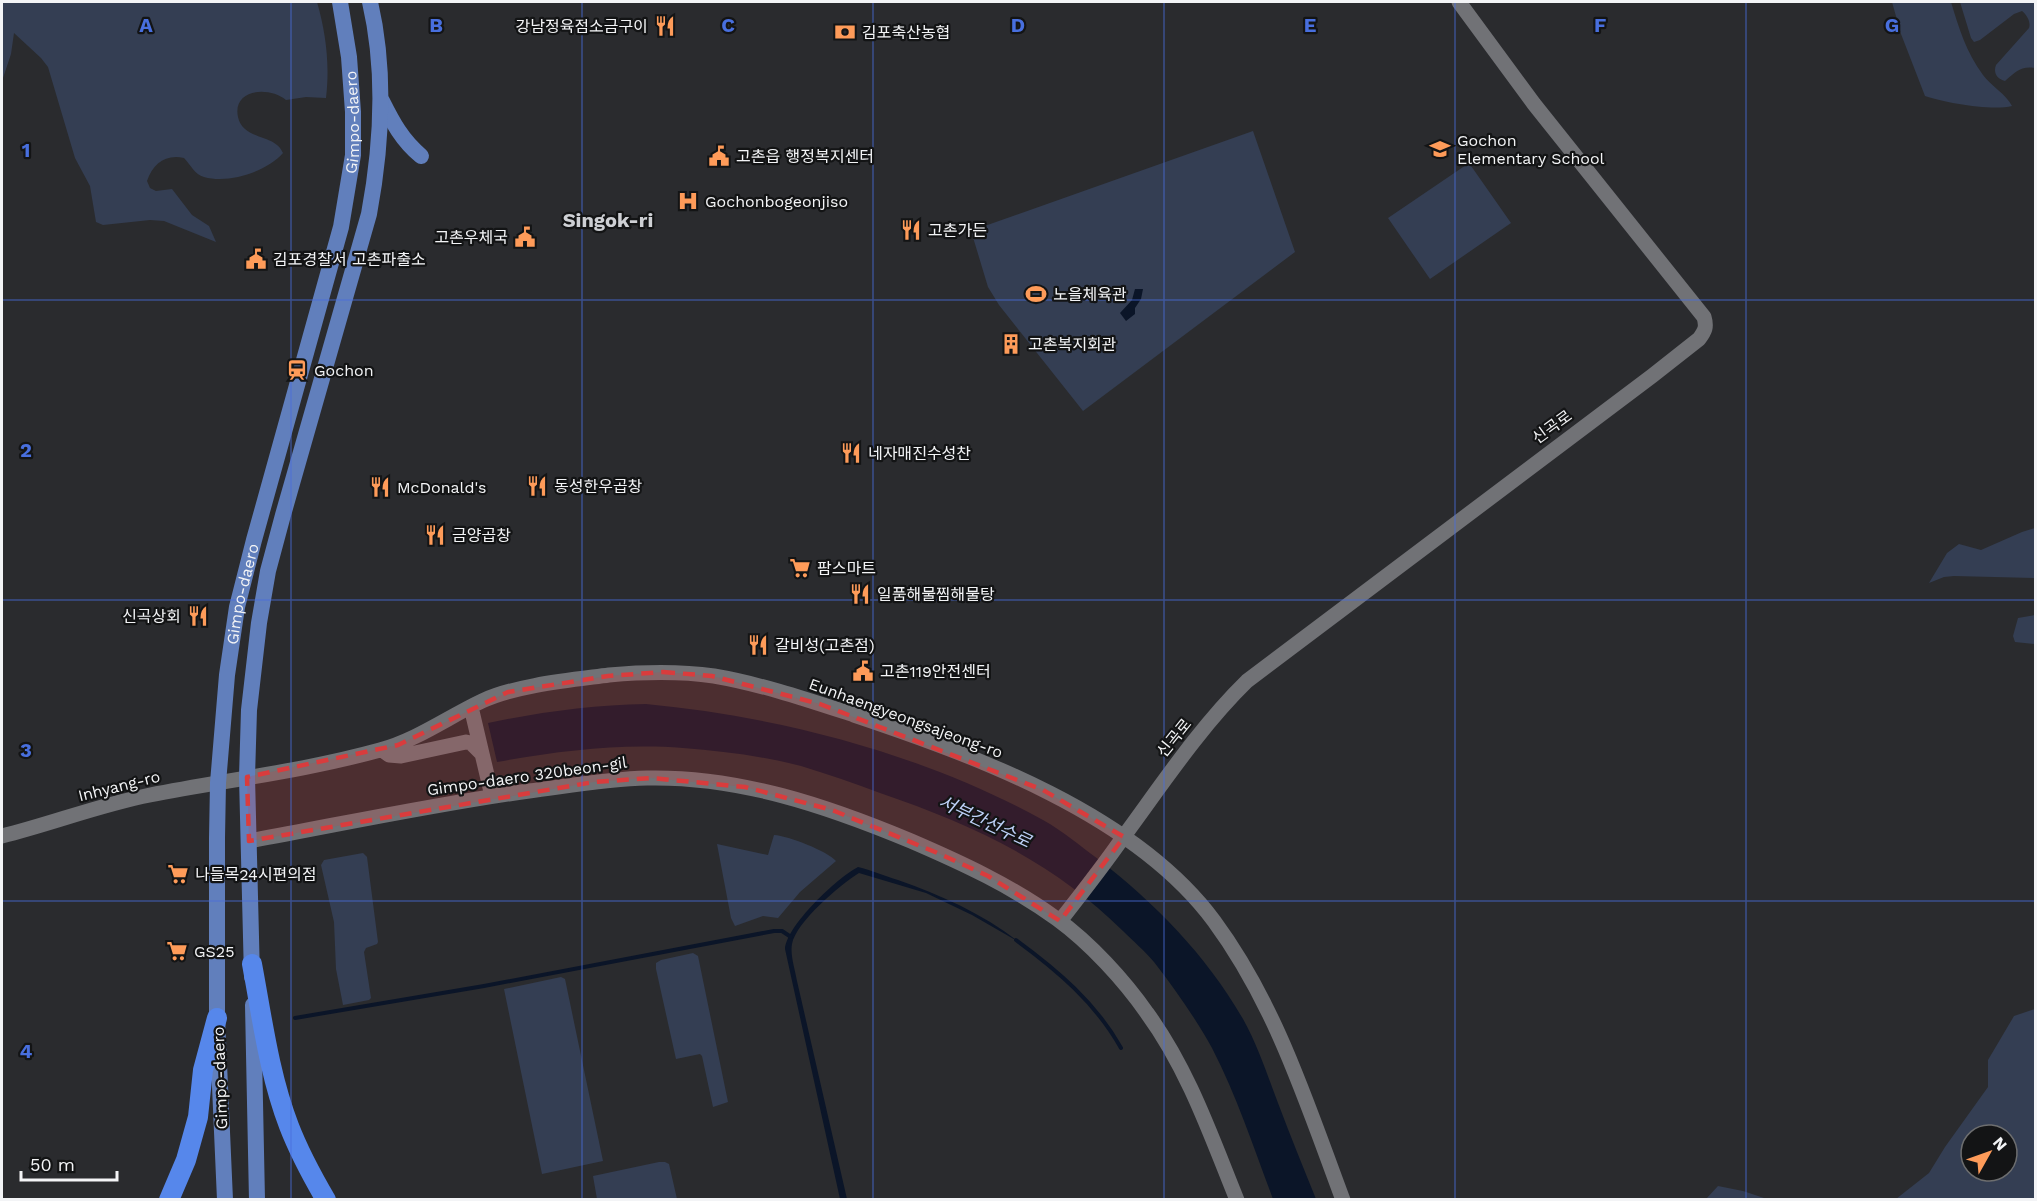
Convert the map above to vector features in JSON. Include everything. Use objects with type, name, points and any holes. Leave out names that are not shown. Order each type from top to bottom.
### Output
[{"type":"highway","points":[[252,964],[278,1092],[303,1159],[326,1200]]},
{"type":"highway","points":[[170,1200],[186,1160],[198,1117],[203,1070],[218,1018]]},
{"type":"main road","name":"Gimpo-daero","points":[[225,1200],[218,1018],[218,783],[227,675],[237,607],[254,540],[341,227],[353,155],[353,112],[350,68],[340,2]]},
{"type":"main road","name":"Gimpo-daero","points":[[257,1200],[247,777],[253,666],[268,572],[369,214],[378,155],[381,98],[378,53],[370,2]]},
{"type":"main road","points":[[381,98],[398,134],[421,156]]},
{"type":"street","name":"신곡로","points":[[1120,843],[1171,770],[1231,696],[1247,681],[1694,344],[1704,332],[1706,325],[1704,317],[1534,104],[1459,2]]},
{"type":"street","name":"Eunhaengyeongsajeong-ro","points":[[247,777],[310,767],[382,750],[424,733],[485,699],[508,692],[608,676],[663,672],[712,676],[748,683],[829,707],[974,759],[1068,802],[1120,843],[1162,866],[1192,895],[1213,920],[1255,985],[1285,1047],[1343,1200]]},
{"type":"street","points":[[471,707],[492,796]]},
{"type":"street","points":[[382,750],[389,755],[401,756],[466,742],[471,743],[482,754]]},
{"type":"street","name":"Inhyang-ro","points":[[2,836],[130,800],[247,777]]},
{"type":"street","name":"Gimpo-daero 320beon-gil","points":[[249,841],[492,796],[594,782],[651,778],[707,782],[773,793],[832,810],[988,876],[1060,921],[1124,983],[1166,1040],[1192,1090],[1237,1200]]},
{"type":"street","points":[[1060,921],[1120,843]]},
{"type":"highlighted area","points":[[663,672],[712,676],[820,704],[1043,790],[1124,837],[1060,921],[988,876],[940,854],[832,810],[745,787],[651,778],[594,782],[249,841],[247,777],[398,745],[508,692],[608,676]]},
{"type":"shaded area","points":[[2,2],[317,2],[326,49],[328,73],[326,98],[306,97],[286,100],[262,92],[246,96],[241,101],[238,117],[241,125],[252,134],[273,142],[283,153],[257,171],[236,177],[214,179],[195,172],[184,158],[166,159],[156,165],[147,181],[150,188],[156,191],[172,189],[192,215],[209,226],[216,242],[164,221],[150,220],[103,225],[96,222],[90,186],[75,158],[48,67],[14,33],[11,54],[2,81]]},
{"type":"shaded area","points":[[1892,2],[1951,2],[1972,58],[1986,79],[2012,106],[1993,108],[1968,106],[1925,96],[1901,34]]},
{"type":"shaded area","points":[[1960,2],[2035,2],[2035,68],[2015,72],[2005,81],[1995,73],[1996,65],[2029,28],[2028,19],[2022,11],[2014,14],[1980,40],[1974,42]]},
{"type":"shaded area","points":[[1253,131],[1295,252],[1083,411],[999,305],[988,287],[972,234],[979,228]]},
{"type":"shaded area","points":[[1469,163],[1511,223],[1430,279],[1388,218]]},
{"type":"shaded area","points":[[2035,528],[2035,578],[1954,576],[1929,583],[1947,553],[1959,544],[1981,550]]},
{"type":"shaded area","points":[[2035,615],[2035,644],[2015,642],[2013,636],[2018,618]]},
{"type":"shaded area","points":[[774,835],[807,845],[836,861],[800,892],[778,918],[763,916],[735,926],[731,918],[717,844],[768,855]]},
{"type":"shaded area","points":[[363,853],[367,857],[378,942],[366,948],[364,952],[371,998],[343,1005],[336,969],[334,922],[321,865],[324,860]]},
{"type":"shaded area","points":[[693,953],[698,956],[728,1102],[713,1107],[702,1056],[700,1054],[676,1059],[656,969],[656,963],[661,960]]},
{"type":"shaded area","points":[[561,977],[565,979],[603,1161],[542,1174],[504,989]]},
{"type":"shaded area","points":[[2035,1009],[2035,1199],[1896,1199],[1929,1173],[1959,1127],[1959,1183],[2019,1183],[2019,1123],[1962,1123],[1988,1087],[1988,1060],[2014,1016]]},
{"type":"shaded area","points":[[659,1162],[669,1164],[677,1199],[597,1199],[593,1176]]},
{"type":"shaded area","points":[[1718,1186],[1743,1191],[1767,1199],[1706,1199]]},
{"type":"water","points":[[1135,289],[1143,289],[1141,299],[1135,308],[1135,314],[1126,321],[1120,313],[1132,300]]},
{"type":"water","name":"서부간선수로","points":[[646,704],[749,718],[850,742],[949,776],[997,797],[1058,829],[1140,894],[1178,932],[1213,973],[1243,1019],[1258,1050],[1316,1199],[1273,1199],[1237,1104],[1212,1048],[1185,1004],[1150,958],[1096,906],[1068,884],[1010,848],[979,832],[914,805],[787,762],[698,749],[613,747],[566,751],[497,762],[488,723],[567,710]]},
{"type":"water","points":[[858,867],[946,899],[976,914],[1019,942],[972,915],[926,893],[859,873],[841,886],[801,925],[792,944],[792,957],[847,1199],[840,1199],[785,949],[788,939],[803,915],[826,891]]},
{"type":"waterway","points":[[295,1018],[484,986],[774,931],[782,931],[791,937]]},
{"type":"waterway","points":[[1016,940],[1046,963],[1088,1002],[1121,1048]]},
{"type":"place","name":"강남정육점소금구이","points":[[665,26]]},
{"type":"place","name":"김포축산농협","points":[[845,32]]},
{"type":"place","name":"Gochon Elementary School","points":[[1440,149]]},
{"type":"place","name":"고촌읍 행정복지센터","points":[[719,156]]},
{"type":"place","name":"Gochonbogeonjiso","points":[[688,201]]},
{"type":"place","name":"고촌가든","points":[[911,230]]},
{"type":"place","name":"고촌우체국","points":[[525,237]]},
{"type":"place","name":"김포경찰서 고촌파출소","points":[[256,259]]},
{"type":"place","name":"노을체육관","points":[[1036,294]]},
{"type":"place","name":"고촌복지회관","points":[[1011,344]]},
{"type":"place","name":"Gochon","points":[[297,370]]},
{"type":"place","name":"네자매진수성찬","points":[[851,453]]},
{"type":"place","name":"동성한우곱창","points":[[537,486]]},
{"type":"place","name":"McDonald's","points":[[380,487]]},
{"type":"place","name":"금양곱창","points":[[435,535]]},
{"type":"place","name":"팜스마트","points":[[800,568]]},
{"type":"place","name":"일품해물찜해물탕","points":[[860,594]]},
{"type":"place","name":"신곡상회","points":[[198,616]]},
{"type":"place","name":"갈비성(고촌점)","points":[[758,645]]},
{"type":"place","name":"고촌119안전센터","points":[[863,671]]},
{"type":"place","name":"나들목24시편의점","points":[[178,874]]},
{"type":"place","name":"GS25","points":[[177,951]]},
{"type":"district","name":"Singok-ri","points":[[608,220]]}]
